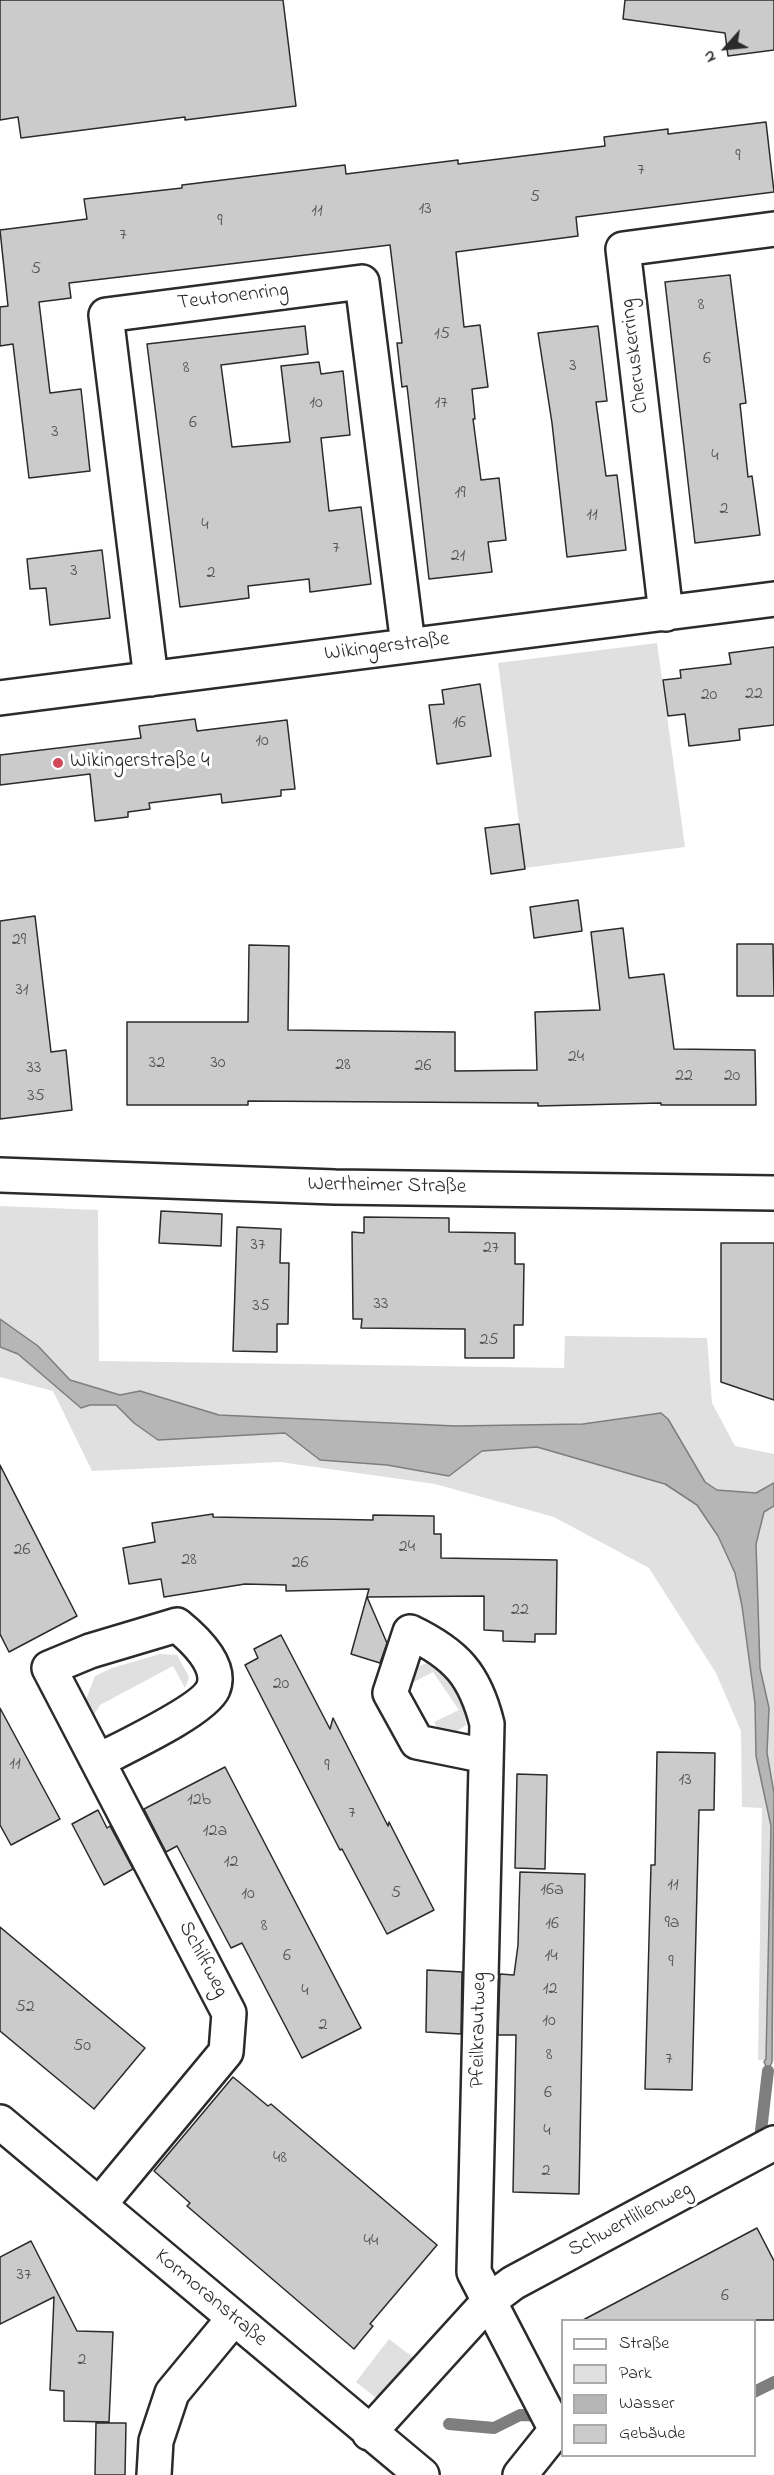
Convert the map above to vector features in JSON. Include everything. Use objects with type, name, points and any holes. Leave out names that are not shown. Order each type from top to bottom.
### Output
[{"type":"street","name":"Cheruskerring","points":[[666,614],[623,249],[774,229]]},
{"type":"street","name":"Teutonenring","points":[[151,679],[106,315],[362,282],[408,645]]},
{"type":"street","name":"Wikingerstraße","points":[[0,698],[774,599]]},
{"type":"street","name":"Wertheimer Straße","points":[[0,1174],[334,1187],[774,1193]]},
{"type":"street","name":"Schilfweg","points":[[98,1761],[201,1704],[214,1688],[214,1670],[199,1643],[177,1625],[90,1651],[49,1668],[229,2013],[226,2052],[99,2205]]},
{"type":"street","name":"Pfeilkrautweg","points":[[486,1756],[474,2272],[489,2301]]},
{"type":"street","name":"Kormoranstraße","points":[[0,2121],[369,2433],[422,2475]]},
{"type":"street","name":"Schwertlilienweg","points":[[369,2433],[489,2301],[513,2283],[774,2143]]},
{"type":"street","points":[[489,2301],[556,2430],[520,2475]]},
{"type":"street","points":[[154,2475],[156,2441],[172,2393],[234,2318]]},
{"type":"green space","points":[[657,643],[685,847],[525,868],[498,663]]},
{"type":"green space","points":[[0,1206],[98,1210],[99,1361],[564,1368],[565,1336],[707,1338],[712,1403],[735,1446],[774,1454],[774,2061],[758,2060],[762,1808],[742,1807],[741,1731],[716,1673],[649,1568],[554,1517],[435,1484],[280,1462],[92,1471],[53,1391],[0,1377]]},
{"type":"green space","points":[[160,1654],[177,1655],[189,1677],[185,1688],[173,1666],[100,1705],[90,1722],[83,1707],[95,1676],[112,1668]]},
{"type":"green space","points":[[429,1662],[455,1690],[465,1715],[466,1725],[450,1736],[441,1735],[434,1722],[459,1710],[433,1672],[414,1682],[414,1668]]},
{"type":"green space","points":[[389,2339],[419,2362],[385,2405],[356,2382]]},
{"type":"water","points":[[0,1319],[38,1346],[70,1380],[120,1395],[140,1391],[219,1415],[455,1426],[583,1424],[661,1413],[668,1419],[705,1482],[717,1490],[756,1493],[774,1483],[774,1506],[764,1512],[756,1544],[760,1668],[769,1708],[767,1753],[774,1793],[772,2062],[768,2071],[764,2062],[766,2059],[771,1826],[756,1756],[755,1703],[742,1606],[735,1573],[718,1536],[697,1505],[665,1484],[537,1447],[482,1451],[449,1476],[387,1465],[320,1460],[285,1433],[158,1440],[134,1423],[116,1405],[90,1405],[81,1408],[18,1354],[0,1347]]},
{"type":"building","points":[[0,0],[283,0],[296,106],[185,120],[185,117],[21,138],[18,117],[0,120]]},
{"type":"building","points":[[625,0],[774,0],[774,50],[728,56],[725,33],[623,19]]},
{"type":"building","points":[[766,122],[774,192],[576,217],[578,236],[456,252],[464,327],[480,325],[488,387],[472,389],[475,419],[473,419],[481,480],[499,478],[506,540],[488,542],[492,572],[429,579],[407,386],[402,387],[397,343],[402,343],[390,245],[69,283],[71,298],[39,302],[50,393],[81,389],[90,471],[29,478],[13,344],[0,346],[0,307],[8,306],[0,230],[87,219],[84,199],[182,188],[182,185],[345,165],[346,174],[458,160],[458,164],[605,146],[604,137],[668,129],[668,134]]},
{"type":"building","points":[[730,275],[746,403],[740,404],[748,477],[752,476],[760,535],[695,543],[665,282]]},
{"type":"building","points":[[305,326],[308,354],[221,365],[232,447],[290,442],[281,366],[319,362],[321,374],[343,371],[350,435],[321,438],[329,511],[361,507],[371,584],[310,592],[309,579],[248,586],[249,598],[180,607],[147,344]]},
{"type":"building","points":[[598,326],[607,401],[596,402],[606,476],[617,475],[626,550],[567,557],[552,423],[538,333]]},
{"type":"building","points":[[102,550],[110,618],[50,625],[46,588],[30,589],[27,559]]},
{"type":"building","points":[[774,647],[774,725],[739,729],[740,740],[689,746],[685,714],[668,716],[663,680],[681,678],[680,670],[731,664],[729,653]]},
{"type":"building","points":[[480,684],[491,756],[437,764],[429,705],[444,704],[442,690]]},
{"type":"building","points":[[195,719],[197,731],[287,720],[295,789],[281,790],[281,796],[222,803],[221,794],[149,803],[150,809],[128,812],[128,817],[95,821],[90,774],[0,785],[0,755],[141,738],[139,726]]},
{"type":"building","points":[[519,824],[525,869],[491,874],[485,828]]},
{"type":"building","points":[[578,900],[582,931],[534,938],[530,907]]},
{"type":"building","points":[[35,916],[51,1052],[66,1050],[72,1110],[0,1119],[0,921]]},
{"type":"building","points":[[623,928],[629,978],[664,974],[674,1049],[755,1050],[756,1105],[661,1105],[661,1103],[538,1106],[538,1103],[248,1101],[248,1105],[127,1105],[127,1022],[248,1022],[249,945],[289,946],[288,1030],[455,1032],[455,1071],[537,1070],[535,1012],[600,1010],[591,932]]},
{"type":"building","points":[[737,944],[773,944],[774,996],[737,996]]},
{"type":"building","points":[[161,1211],[222,1214],[221,1246],[159,1243]]},
{"type":"building","points":[[364,1217],[449,1218],[449,1232],[515,1233],[515,1264],[524,1264],[523,1325],[514,1325],[514,1358],[465,1358],[465,1329],[361,1328],[362,1319],[353,1319],[352,1232],[364,1233]]},
{"type":"building","points":[[237,1227],[281,1229],[280,1263],[289,1263],[288,1324],[277,1324],[277,1352],[233,1351]]},
{"type":"building","points":[[721,1243],[774,1243],[774,1400],[721,1382]]},
{"type":"building","points":[[0,1465],[77,1616],[9,1652],[0,1634]]},
{"type":"building","points":[[213,1514],[213,1517],[373,1520],[373,1515],[434,1516],[434,1534],[441,1534],[441,1558],[557,1560],[556,1634],[535,1634],[535,1642],[503,1641],[503,1631],[484,1630],[484,1596],[367,1597],[387,1643],[380,1663],[351,1654],[369,1589],[286,1591],[286,1585],[245,1584],[164,1597],[161,1579],[129,1584],[123,1548],[155,1542],[152,1523]]},
{"type":"building","points":[[281,1635],[330,1729],[333,1718],[434,1910],[387,1934],[342,1849],[340,1850],[245,1665],[258,1658],[254,1649]]},
{"type":"building","points":[[0,1708],[60,1819],[11,1845],[0,1825]]},
{"type":"building","points":[[657,1752],[715,1753],[714,1810],[699,1810],[692,2090],[645,2089],[651,1865],[655,1865]]},
{"type":"building","points":[[225,1767],[361,2028],[302,2058],[242,1943],[231,1948],[177,1846],[166,1852],[144,1809]]},
{"type":"building","points":[[517,1774],[547,1775],[545,1869],[515,1868]]},
{"type":"building","points":[[98,1810],[107,1828],[110,1826],[133,1869],[104,1885],[72,1824]]},
{"type":"building","points":[[520,1872],[585,1874],[579,2194],[513,2192],[516,2035],[498,2035],[500,1974],[514,1975],[518,1945]]},
{"type":"building","points":[[0,1927],[145,2048],[94,2109],[0,2031]]},
{"type":"building","points":[[427,1970],[462,1972],[461,2034],[426,2032]]},
{"type":"building","points":[[233,2077],[268,2106],[271,2104],[437,2245],[370,2324],[373,2326],[354,2349],[187,2206],[190,2203],[154,2171]]},
{"type":"building","points":[[757,2228],[774,2261],[774,2320],[585,2319]]},
{"type":"building","points":[[31,2241],[77,2331],[113,2332],[109,2422],[64,2421],[64,2391],[50,2390],[54,2297],[0,2324],[0,2257]]},
{"type":"building","points":[[96,2423],[126,2423],[125,2475],[95,2475]]},
{"type":"waterway","points":[[761,2131],[768,2071]]},
{"type":"waterway","points":[[756,2391],[774,2382]]},
{"type":"waterway","points":[[449,2424],[494,2428],[520,2415],[546,2416]]},
{"type":"place","name":"Wikingerstraße 4","points":[[58,763]]}]
